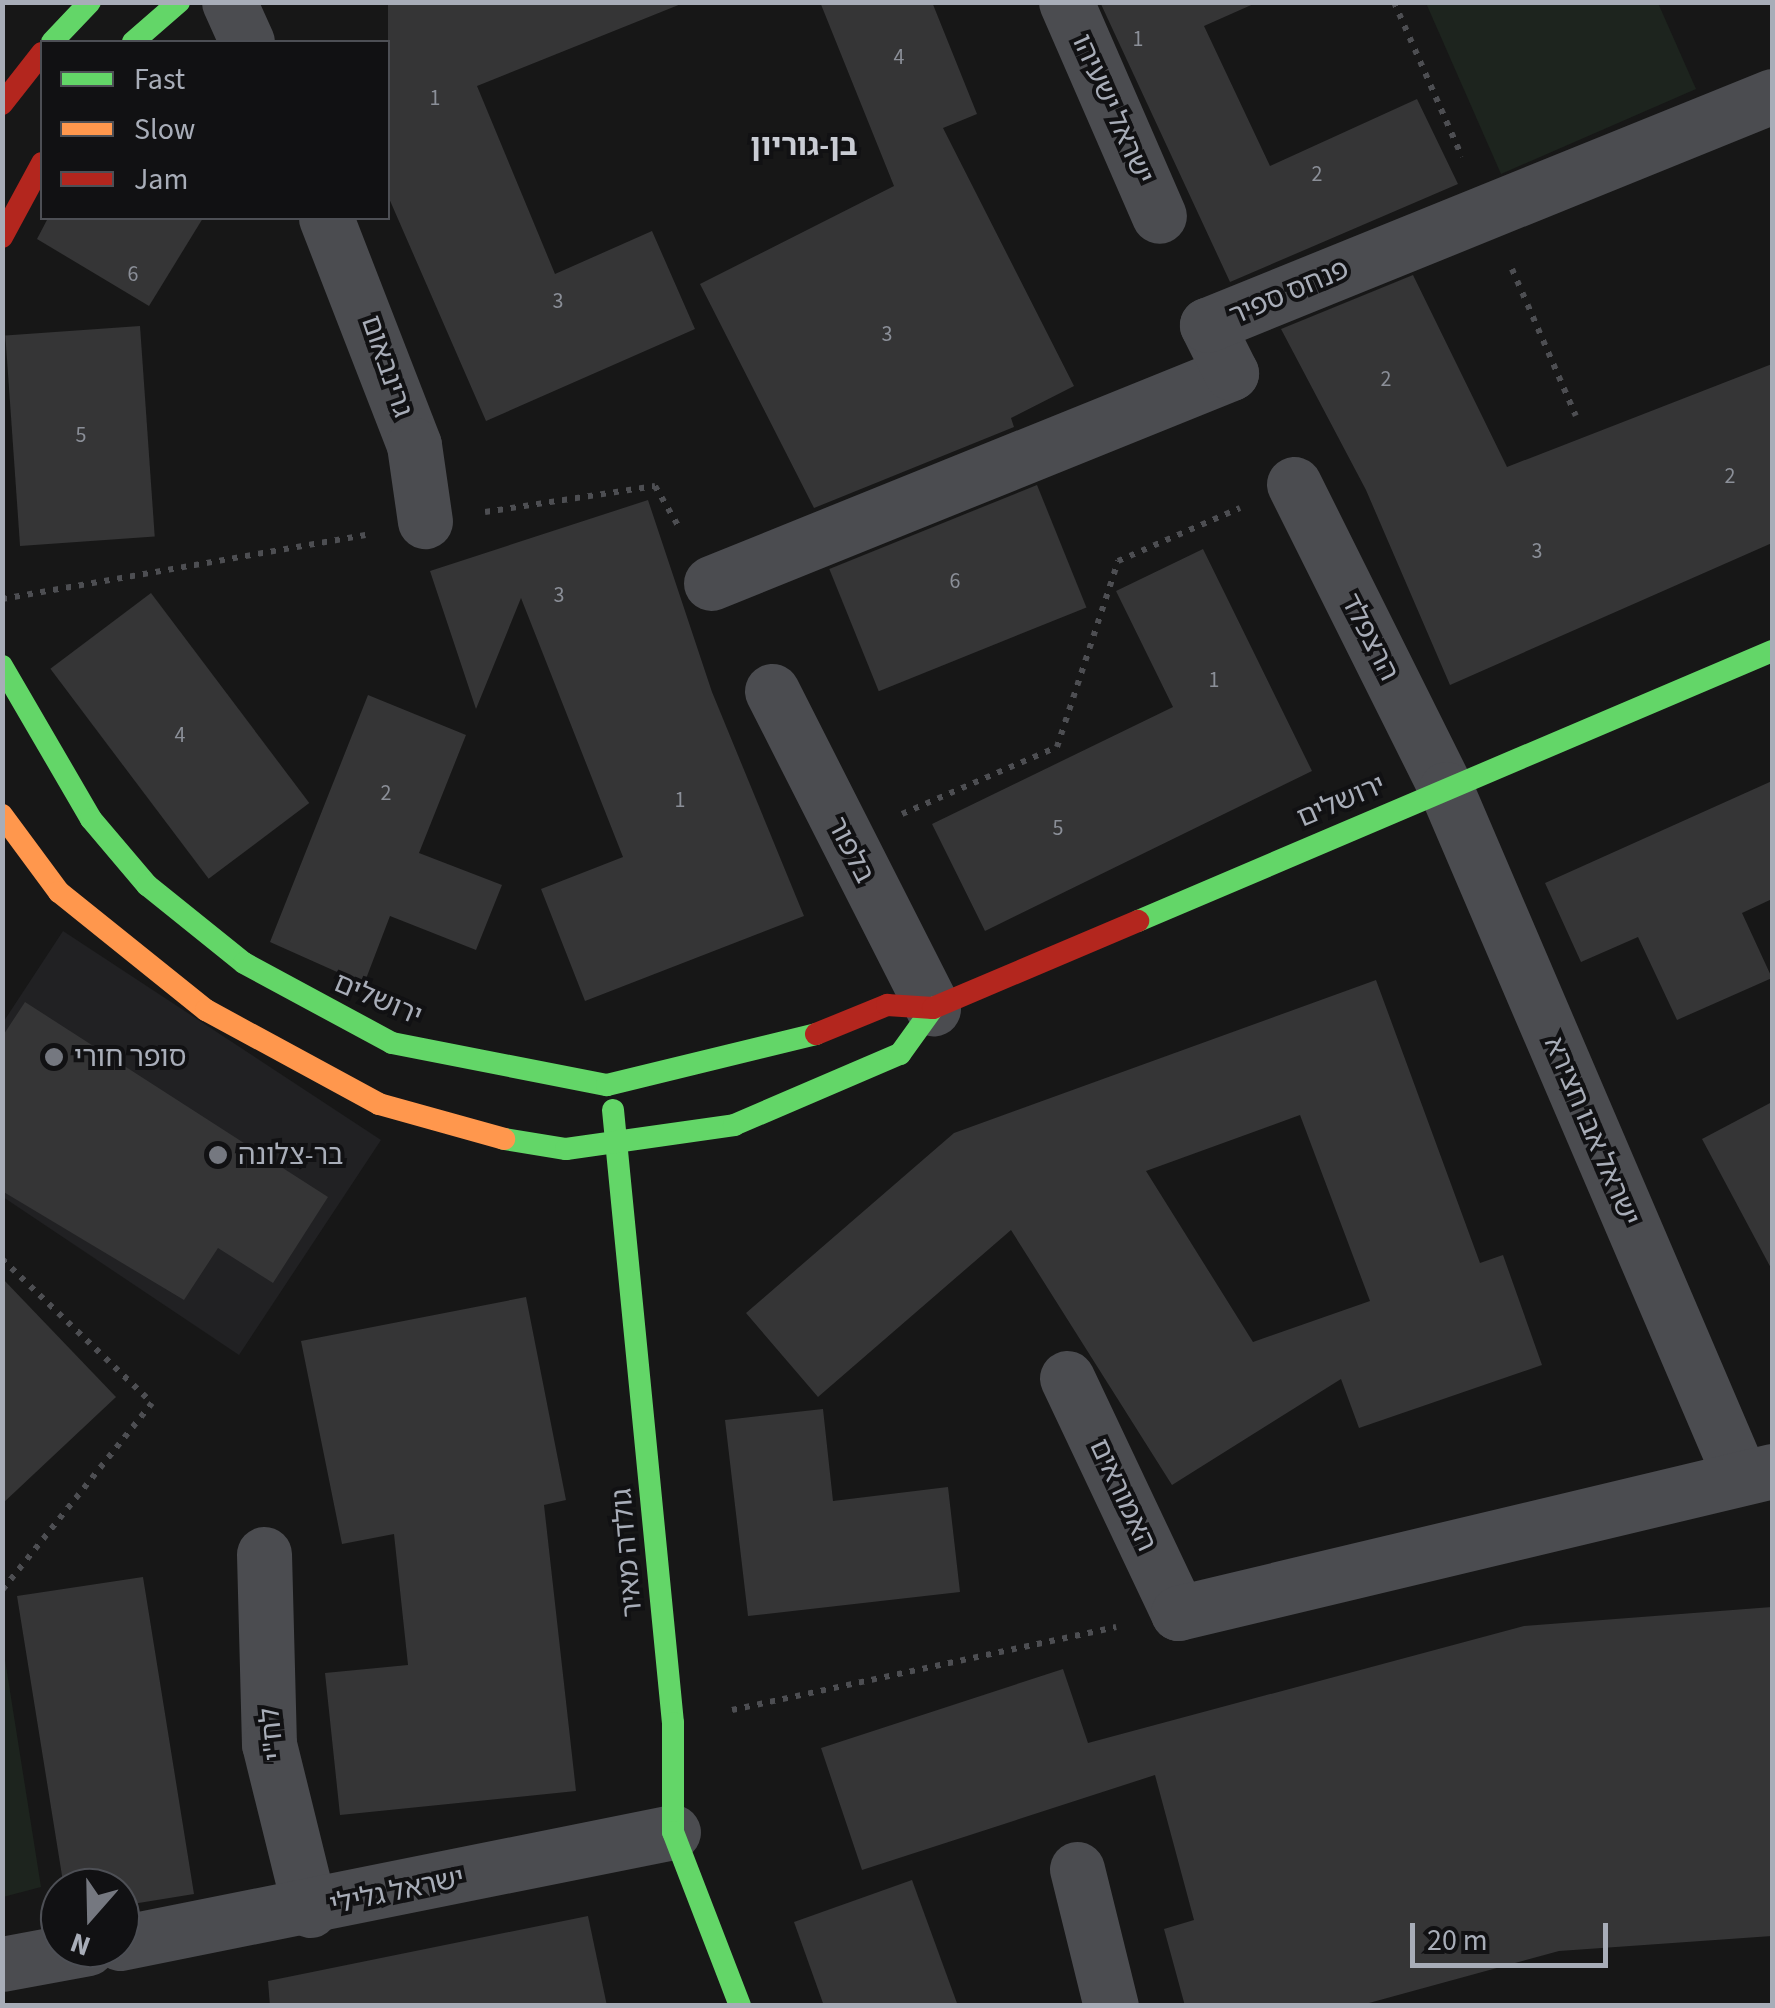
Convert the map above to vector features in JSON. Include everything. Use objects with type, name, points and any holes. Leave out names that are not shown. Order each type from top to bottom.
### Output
[{"type":"street","points":[[54,40],[90,2]]},
{"type":"street","points":[[135,40],[179,2]]},
{"type":"street","points":[[229,2],[246,40]]},
{"type":"street","name":"ישראל ישעיהו","points":[[1066,2],[1160,216]]},
{"type":"street","points":[[2,104],[40,56]]},
{"type":"street","name":"פנחס ספיר","points":[[711,583],[1231,373],[1207,325],[1772,96]]},
{"type":"street","points":[[4,226],[40,166]]},
{"type":"street","name":"גרינבאום","points":[[327,220],[414,445],[426,521]]},
{"type":"street","name":"הרצפלד","points":[[1294,484],[1446,789]]},
{"type":"street","name":"ירושלים","points":[[2,666],[91,819],[148,885],[244,964],[392,1043],[607,1085],[788,1046],[887,1005],[933,1008],[1772,651]]},
{"type":"street","name":"בלפור","points":[[772,691],[933,1008]]},
{"type":"street","name":"ישראל אבו חצירא","points":[[1178,1613],[1756,1472],[1446,789]]},
{"type":"street","points":[[2,815],[59,892],[119,946],[287,1060],[380,1104],[507,1140],[566,1149],[684,1138],[805,1096],[900,1054],[933,1008]]},
{"type":"street","name":"גולדה מאיר","points":[[607,1085],[621,1142],[672,1723],[672,1832],[740,2006]]},
{"type":"street","name":"האמוראים","points":[[1067,1378],[1178,1613]]},
{"type":"street","name":"לח\"י","points":[[264,1554],[269,1744],[310,1910]]},
{"type":"street","name":"ישראל גלילי","points":[[140,1939],[310,1910],[672,1832]]},
{"type":"street","points":[[1077,1869],[1112,2006]]},
{"type":"street","points":[[2,1964],[40,1957]]},
{"type":"path","points":[[845,839],[1056,747],[1118,561],[1294,484]]},
{"type":"path","points":[[2,599],[250,563],[426,521],[656,486],[711,583]]},
{"type":"path","points":[[2,1259],[152,1403],[2,1590]]},
{"type":"path","points":[[672,1723],[1178,1613]]},
{"type":"shaded area","points":[[1426,3],[1658,3],[1696,89],[1501,174]]},
{"type":"shaded area","points":[[63,931],[381,1140],[239,1355],[3,1197],[2,1024]]},
{"type":"shaded area","points":[[3,1647],[40,1887],[2,1897]]},
{"type":"building","points":[[388,2],[686,2],[477,86],[555,274],[652,231],[695,329],[486,421],[390,201]]},
{"type":"building","points":[[820,2],[932,2],[977,114],[943,128],[1074,386],[1011,418],[1014,427],[814,508],[700,284],[894,186]]},
{"type":"building","points":[[1100,2],[1258,2],[1204,26],[1270,166],[1417,99],[1458,184],[1230,282]]},
{"type":"building","points":[[47,220],[202,220],[149,306],[37,239]]},
{"type":"building","points":[[1413,275],[1507,467],[1772,364],[1772,543],[1450,685],[1366,490],[1281,329]]},
{"type":"building","points":[[140,326],[155,536],[20,546],[5,335]]},
{"type":"building","points":[[1037,485],[1086,607],[879,691],[829,569]]},
{"type":"building","points":[[648,500],[712,692],[804,916],[585,1001],[541,889],[623,857],[521,598],[476,709],[430,571]]},
{"type":"building","points":[[1203,549],[1312,771],[985,931],[932,824],[1173,707],[1116,591]]},
{"type":"building","points":[[151,593],[309,803],[209,879],[50,669]]},
{"type":"building","points":[[368,695],[466,735],[419,853],[502,885],[476,950],[390,916],[364,984],[270,942]]},
{"type":"building","points":[[1772,781],[1772,899],[1742,913],[1772,978],[1677,1020],[1638,937],[1581,962],[1545,883]]},
{"type":"building","points":[[1376,980],[1480,1263],[1503,1255],[1542,1365],[1359,1428],[1341,1379],[1172,1485],[1011,1230],[818,1397],[746,1313],[954,1133]],"holes":[[[1300,1115],[1370,1301],[1253,1342],[1146,1171]]]},
{"type":"building","points":[[25,1002],[328,1197],[273,1283],[218,1248],[184,1300],[2,1191],[2,1037]]},
{"type":"building","points":[[1772,1102],[1772,1270],[1702,1139]]},
{"type":"building","points":[[2,1278],[116,1397],[2,1504]]},
{"type":"building","points":[[526,1297],[566,1500],[544,1505],[576,1791],[340,1815],[325,1673],[408,1665],[394,1534],[342,1544],[301,1341]]},
{"type":"building","points":[[823,1409],[833,1501],[948,1487],[960,1592],[748,1616],[725,1420]]},
{"type":"building","points":[[143,1577],[194,1894],[140,1903],[140,1868],[61,1868],[17,1596]]},
{"type":"building","points":[[1772,1607],[1772,1936],[1559,1951],[1358,2006],[1185,2006],[1164,1929],[1194,1920],[1155,1775],[862,1870],[821,1748],[1063,1669],[1088,1743],[1524,1626]]},
{"type":"building","points":[[912,1880],[958,2006],[824,2006],[794,1922]]},
{"type":"building","points":[[588,1916],[607,2006],[270,2006],[268,1981]]},
{"type":"traffic: fast","points":[[54,40],[90,2]]},
{"type":"traffic: fast","points":[[135,40],[179,2]]},
{"type":"traffic: fast","points":[[1138,921],[1772,651]]},
{"type":"traffic: fast","points":[[2,666],[91,819],[147,885],[244,963],[392,1043],[607,1085],[816,1034]]},
{"type":"traffic: fast","points":[[504,1139],[566,1149],[734,1125],[900,1054],[933,1008]]},
{"type":"traffic: fast","points":[[613,1110],[673,1723],[673,1832],[740,2006]]},
{"type":"traffic: slow","points":[[2,815],[59,892],[206,1010],[379,1104],[504,1139]]},
{"type":"traffic: jam","points":[[2,104],[40,56]]},
{"type":"traffic: jam","points":[[2,237],[40,167]]},
{"type":"traffic: jam","points":[[816,1034],[887,1005],[933,1008],[1138,921]]},
{"type":"place","name":"סופר חורי","points":[[54,1057]]},
{"type":"place","name":"בר-צלונה","points":[[218,1155]]},
{"type":"district","name":"בן-גוריון","points":[[804,146]]}]
